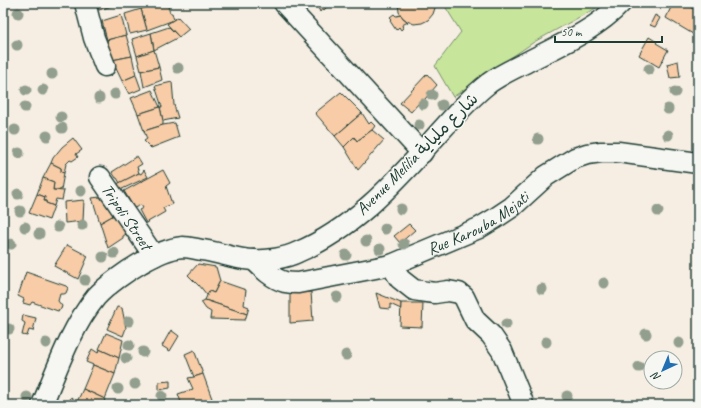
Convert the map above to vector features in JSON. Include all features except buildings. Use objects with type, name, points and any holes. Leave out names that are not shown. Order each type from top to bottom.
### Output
[{"type":"street","points":[[85,3],[94,38],[105,66]]},
{"type":"street","points":[[284,3],[422,153]]},
{"type":"street","name":"Avenue Melilia شارع ملياية","points":[[42,405],[67,346],[82,316],[98,296],[117,279],[154,256],[184,247],[254,260],[276,258],[297,253],[318,243],[366,209],[422,153],[459,111],[490,83],[589,29],[605,18],[621,3]]},
{"type":"street","name":"Rue Karouba Mejati","points":[[254,260],[266,272],[287,283],[298,283],[391,265],[479,228],[512,207],[546,176],[575,158],[587,154],[618,152],[698,163]]},
{"type":"street","name":"Tripoli Street","points":[[100,176],[154,256]]},
{"type":"street","points":[[391,265],[400,279],[414,290],[427,292],[448,291],[458,293],[464,297],[474,320],[491,335],[502,351],[523,405]]},
{"type":"green space","points":[[443,3],[605,3],[534,42],[453,97],[435,66],[461,32]]}]
